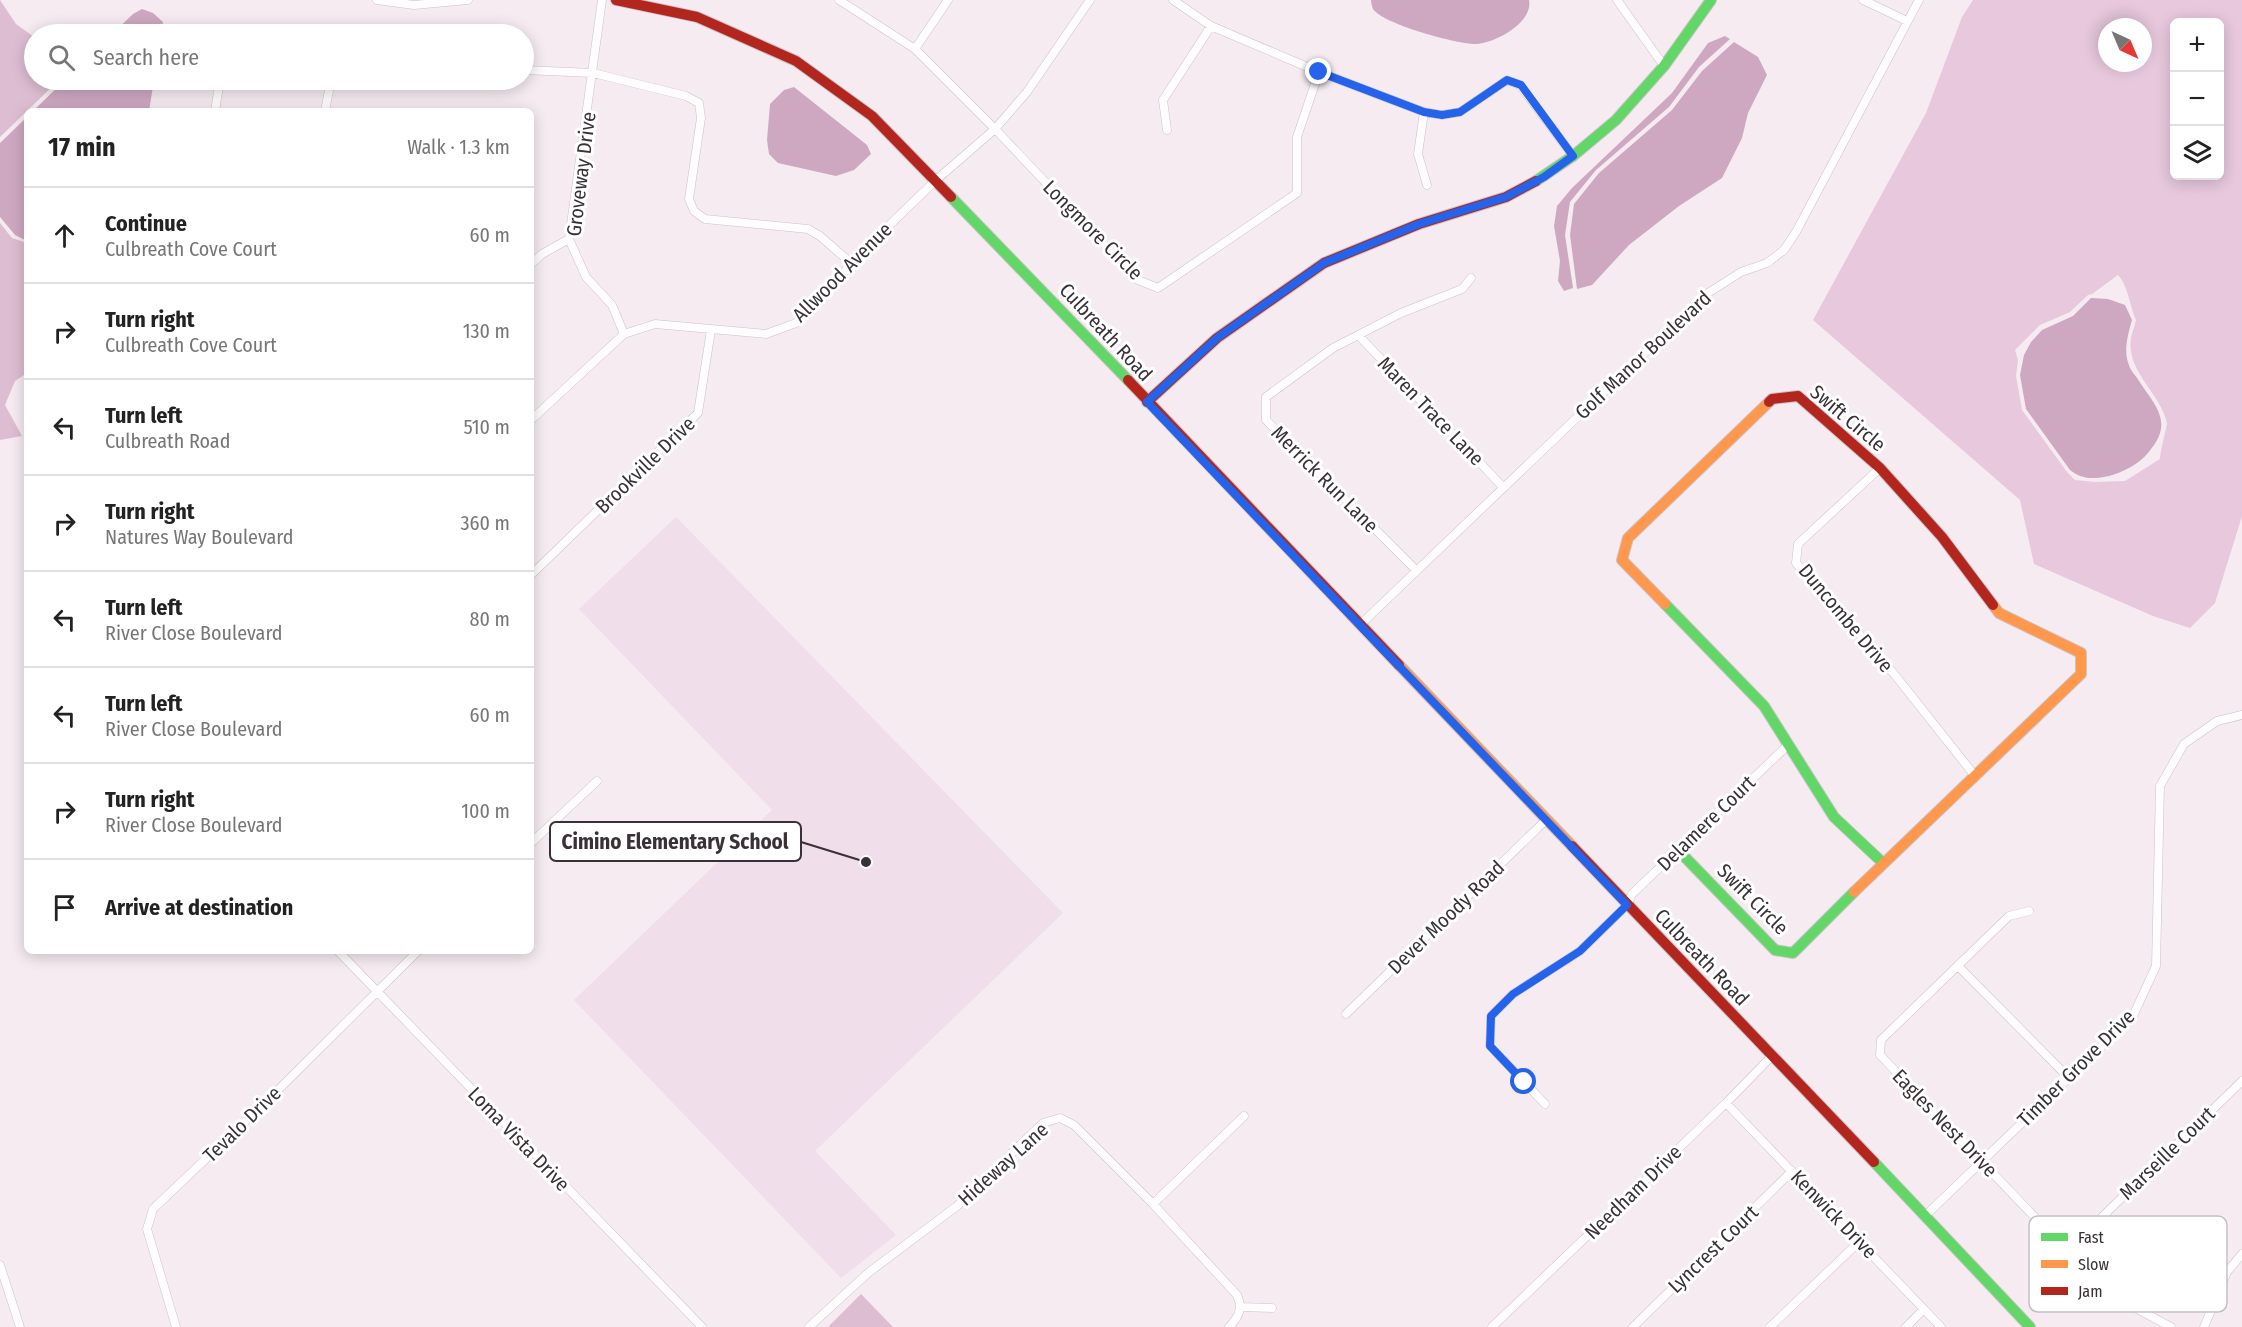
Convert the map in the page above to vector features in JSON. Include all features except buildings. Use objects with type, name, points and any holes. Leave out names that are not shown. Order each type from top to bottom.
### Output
[{"type":"street","points":[[377,0],[414,4],[468,0]]},
{"type":"street","name":"Groveway Drive","points":[[602,0],[569,239],[586,278],[612,305],[624,334]]},
{"type":"street","name":"Culbreath Road","points":[[616,0],[697,17],[796,61],[872,117],[1926,1215],[2030,1327]]},
{"type":"street","name":"Longmore Circle","points":[[839,0],[915,49],[995,129],[1138,280],[1158,288],[1297,193],[1297,137],[1319,72]]},
{"type":"street","points":[[915,49],[948,0]]},
{"type":"street","name":"Allwood Avenue","points":[[534,417],[624,334],[655,324],[766,334],[796,323],[874,240],[935,181],[995,129],[1027,92],[1090,0]]},
{"type":"street","points":[[1173,0],[1211,26],[1319,72],[1424,112],[1442,115],[1460,112],[1507,80],[1521,85],[1573,156]]},
{"type":"street","points":[[1147,402],[1217,338],[1324,263],[1419,224],[1506,197],[1544,177],[1616,120],[1664,66],[1711,0]]},
{"type":"street","points":[[1863,0],[1907,21]]},
{"type":"street","name":"Golf Manor Boulevard","points":[[1360,625],[1705,295],[1741,272],[1767,263],[1784,250],[1796,232],[1919,0]]},
{"type":"street","points":[[1620,2],[1664,66]]},
{"type":"street","points":[[1167,130],[1163,100],[1211,26]]},
{"type":"street","points":[[534,70],[593,73],[686,96],[699,104],[701,117],[689,199],[694,211],[705,219],[808,229],[820,236],[852,264]]},
{"type":"street","points":[[215,108],[218,90]]},
{"type":"street","points":[[326,108],[329,90]]},
{"type":"street","points":[[1424,112],[1418,154],[1427,185]]},
{"type":"street","points":[[534,261],[542,254],[569,239]]},
{"type":"street","name":"Merrick Run Lane","points":[[1416,570],[1266,420],[1266,397],[1333,348],[1401,313],[1462,289],[1471,278]]},
{"type":"street","name":"Brookville Drive","points":[[534,572],[698,413],[711,330]]},
{"type":"street","name":"Maren Trace Lane","points":[[1359,336],[1503,487]]},
{"type":"street","name":"Swift Circle","points":[[1678,850],[1775,950],[1793,953],[1883,863],[2081,674],[2081,653],[1999,613],[1942,537],[1880,468],[1798,396],[1772,399],[1628,538],[1622,560],[1764,706],[1834,817],[1883,863]]},
{"type":"street","name":"Duncombe Drive","points":[[1880,468],[1798,544],[1796,563],[1895,675],[1975,776]]},
{"type":"street","name":"Timber Grove Drive","points":[[1926,1215],[2133,1016],[2156,966],[2160,786],[2184,744],[2217,721],[2242,715]]},
{"type":"street","name":"Delamere Court","points":[[1545,1104],[1490,1046],[1491,1016],[1513,994],[1580,951],[1627,905],[1632,894],[1789,744]]},
{"type":"street","points":[[534,840],[597,781]]},
{"type":"street","name":"Dever Moody Road","points":[[1346,1014],[1546,820]]},
{"type":"street","name":"Eagles Nest Drive","points":[[2029,911],[2009,916],[1881,1040],[1880,1055],[2034,1216]]},
{"type":"street","name":"Loma Vista Drive","points":[[341,954],[702,1327]]},
{"type":"street","name":"Tevalo Drive","points":[[176,1327],[147,1229],[153,1209],[269,1099],[375,991],[415,954]]},
{"type":"street","points":[[1958,966],[2068,1077]]},
{"type":"street","name":"Needham Drive","points":[[1492,1327],[1772,1056]]},
{"type":"street","name":"Marseille Court","points":[[2103,1216],[2242,1081]]},
{"type":"street","name":"Kenwick Drive","points":[[1726,1103],[1941,1327]]},
{"type":"street","points":[[1153,1204],[1244,1116]]},
{"type":"street","name":"Hideway Lane","points":[[809,1327],[868,1273],[957,1206],[1043,1123],[1060,1118],[1074,1125],[1153,1204],[1237,1294],[1240,1307]]},
{"type":"street","name":"Lyncrest Court","points":[[1633,1327],[1792,1171]]},
{"type":"street","points":[[1770,1327],[1860,1241]]},
{"type":"street","points":[[2227,1272],[2242,1254]]},
{"type":"street","points":[[0,1265],[20,1327]]},
{"type":"street","points":[[1229,1327],[1237,1318],[1240,1307],[1272,1308]]},
{"type":"street","points":[[1906,1327],[1923,1309]]},
{"type":"street","name":"Eagles Nest Drive","points":[[2143,1312],[2171,1327]]},
{"type":"street","points":[[2204,1327],[2210,1312]]},
{"type":"shaded area","points":[[0,0],[16,24],[24,30],[24,90],[49,90],[30,108],[24,108],[24,114],[0,137]]},
{"type":"shaded area","points":[[1371,0],[1529,0],[1529,9],[1525,17],[1510,31],[1490,41],[1473,44],[1436,36],[1390,21],[1373,9]]},
{"type":"shaded area","points":[[1973,0],[2242,0],[2242,516],[2215,603],[2190,628],[2153,616],[2034,564],[2020,500],[1813,320],[1926,113],[1962,17]],"holes":[[[2118,275],[2127,290],[2136,320],[2131,338],[2134,361],[2138,372],[2158,401],[2167,423],[2160,459],[2125,481],[2075,480],[2022,410],[2016,376],[2018,360],[2015,350],[2040,325],[2070,312],[2088,295]]]},
{"type":"shaded area","points":[[142,9],[153,13],[163,24],[122,24]]},
{"type":"shaded area","points":[[1725,36],[1730,39],[1699,67],[1669,107],[1596,170],[1570,202],[1565,235],[1573,288],[1564,291],[1558,281],[1560,261],[1554,226],[1557,206],[1572,188],[1672,93],[1708,43]]},
{"type":"shaded area","points":[[1734,42],[1758,57],[1767,75],[1748,113],[1742,138],[1722,178],[1679,206],[1629,245],[1592,285],[1577,289],[1570,235],[1574,204],[1599,173],[1672,110],[1702,71]]},
{"type":"shaded area","points":[[794,87],[867,145],[871,154],[854,170],[836,176],[778,163],[769,154],[767,140],[770,104],[784,90]]},
{"type":"shaded area","points":[[55,90],[152,90],[149,108],[36,108]]},
{"type":"shaded area","points":[[24,120],[24,240],[15,235],[0,217],[0,143]]},
{"type":"shaded area","points":[[0,223],[12,238],[24,242],[24,375],[15,381],[5,405],[22,436],[0,440]]},
{"type":"shaded area","points":[[2091,298],[2108,299],[2125,305],[2132,320],[2127,342],[2127,360],[2157,408],[2161,424],[2156,442],[2140,460],[2119,473],[2094,478],[2079,476],[2070,470],[2026,409],[2020,375],[2024,355],[2031,342],[2042,330],[2073,316]]},
{"type":"shaded area","points":[[676,517],[1063,913],[815,1151],[896,1235],[841,1278],[574,1000],[772,810],[579,609]]},
{"type":"shaded area","points":[[861,1294],[893,1327],[828,1327]]},
{"type":"traffic: fast","points":[[1536,181],[1573,156],[1616,120],[1664,66],[1711,0]]},
{"type":"traffic: fast","points":[[951,197],[1128,380]]},
{"type":"traffic: fast","points":[[1665,604],[1764,706],[1834,817],[1883,863]]},
{"type":"traffic: fast","points":[[1678,850],[1775,950],[1793,953],[1854,892]]},
{"type":"traffic: fast","points":[[1874,1162],[2030,1327]]},
{"type":"traffic: slow","points":[[1665,604],[1622,560],[1628,538],[1769,402]]},
{"type":"traffic: slow","points":[[1854,892],[2081,674],[2081,653],[1999,613],[1993,605]]},
{"type":"traffic: slow","points":[[1399,665],[1572,846]]},
{"type":"traffic: jam","points":[[616,0],[697,17],[796,61],[872,116],[951,197]]},
{"type":"traffic: jam","points":[[1147,402],[1217,338],[1324,263],[1419,224],[1506,197],[1536,181]]},
{"type":"traffic: jam","points":[[1128,380],[1399,665]]},
{"type":"traffic: jam","points":[[1769,402],[1772,399],[1798,396],[1880,468],[1942,537],[1993,605]]},
{"type":"traffic: jam","points":[[1572,846],[1874,1162]]},
{"type":"place","name":"Cimino Elementary School","points":[[866,862]]},
{"type":"route","points":[[1319,72],[1424,112],[1442,115],[1460,112],[1507,80],[1521,85],[1573,156],[1544,177],[1506,197],[1419,224],[1324,263],[1217,338],[1147,402],[1627,905],[1580,951],[1513,994],[1491,1016],[1490,1046],[1524,1082]]}]
